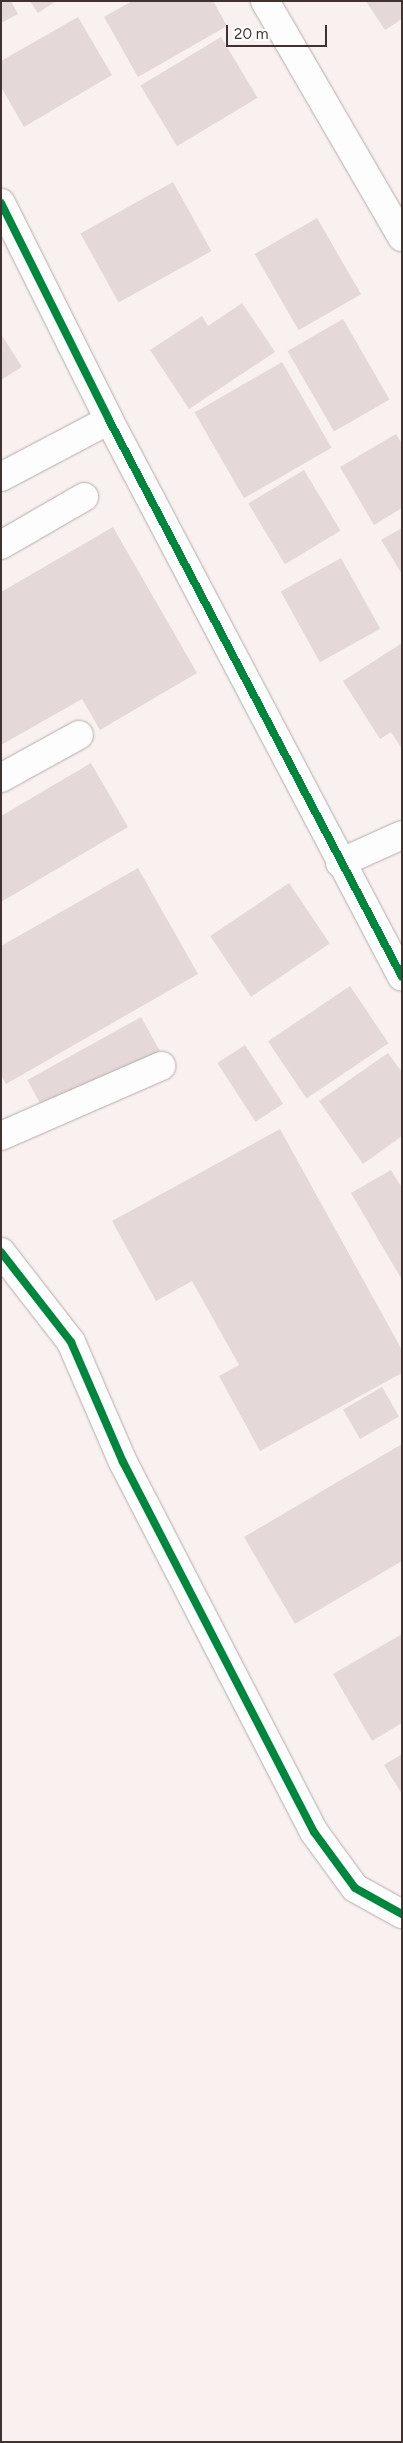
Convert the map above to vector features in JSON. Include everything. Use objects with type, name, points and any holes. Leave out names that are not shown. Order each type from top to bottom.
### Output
[{"type":"street","points":[[265,1],[402,237]]},
{"type":"street","points":[[1,203],[109,420],[340,863],[402,977]]},
{"type":"street","points":[[1,477],[109,420]]},
{"type":"street","points":[[1,545],[84,497]]},
{"type":"street","points":[[1,778],[78,735]]},
{"type":"street","points":[[340,863],[402,835]]},
{"type":"street","points":[[1,1136],[161,1066]]},
{"type":"street","points":[[1,1252],[71,1342],[123,1462],[314,1832],[355,1888],[402,1914]]},
{"type":"building","points":[[1,1],[11,1],[18,14],[1,23]]},
{"type":"building","points":[[30,1],[56,1],[38,13]]},
{"type":"building","points":[[132,1],[213,1],[227,26],[138,77],[104,17]]},
{"type":"building","points":[[366,1],[402,1],[402,19],[385,30]]},
{"type":"building","points":[[78,17],[112,75],[24,127],[1,87],[1,61]]},
{"type":"building","points":[[221,37],[258,98],[177,146],[140,85]]},
{"type":"building","points":[[173,182],[211,251],[119,302],[80,233]]},
{"type":"building","points":[[317,218],[361,294],[299,330],[255,254]]},
{"type":"building","points":[[242,303],[275,352],[189,409],[150,350],[202,316],[208,326]]},
{"type":"building","points":[[343,319],[390,400],[334,432],[288,351]]},
{"type":"building","points":[[1,334],[22,367],[1,380]]},
{"type":"building","points":[[282,362],[332,448],[244,498],[195,412]]},
{"type":"building","points":[[396,434],[402,444],[402,508],[374,525],[340,467]]},
{"type":"building","points":[[304,470],[341,531],[285,564],[248,503]]},
{"type":"building","points":[[113,527],[197,673],[100,730],[82,699],[1,745],[1,592]]},
{"type":"building","points":[[402,528],[402,574],[381,540]]},
{"type":"building","points":[[341,558],[380,629],[320,662],[281,591]]},
{"type":"building","points":[[402,643],[402,749],[391,732],[380,739],[343,681]]},
{"type":"building","points":[[91,763],[128,827],[1,902],[1,816]]},
{"type":"building","points":[[138,868],[198,974],[6,1084],[1,1075],[1,946]]},
{"type":"building","points":[[289,883],[330,944],[251,997],[210,936]]},
{"type":"building","points":[[350,986],[389,1043],[307,1099],[268,1041]]},
{"type":"building","points":[[141,1017],[160,1051],[46,1114],[27,1080]]},
{"type":"building","points":[[245,1045],[283,1104],[255,1122],[217,1063]]},
{"type":"building","points":[[388,1053],[402,1072],[402,1136],[363,1164],[319,1101]]},
{"type":"building","points":[[280,1129],[402,1350],[402,1373],[260,1451],[219,1376],[239,1365],[192,1281],[156,1301],[112,1221]]},
{"type":"building","points":[[391,1170],[402,1188],[402,1280],[351,1193]]},
{"type":"building","points":[[382,1387],[399,1416],[360,1439],[343,1410]]},
{"type":"building","points":[[402,1444],[402,1561],[295,1624],[244,1537]]},
{"type":"building","points":[[402,1634],[402,1723],[372,1741],[333,1674]]},
{"type":"building","points":[[402,1754],[402,1794],[384,1765]]},
{"type":"cycle path","points":[[1,203],[109,420],[402,977]]},
{"type":"cycle path","points":[[1,1252],[71,1342],[123,1462],[314,1832],[355,1888],[402,1914]]}]
